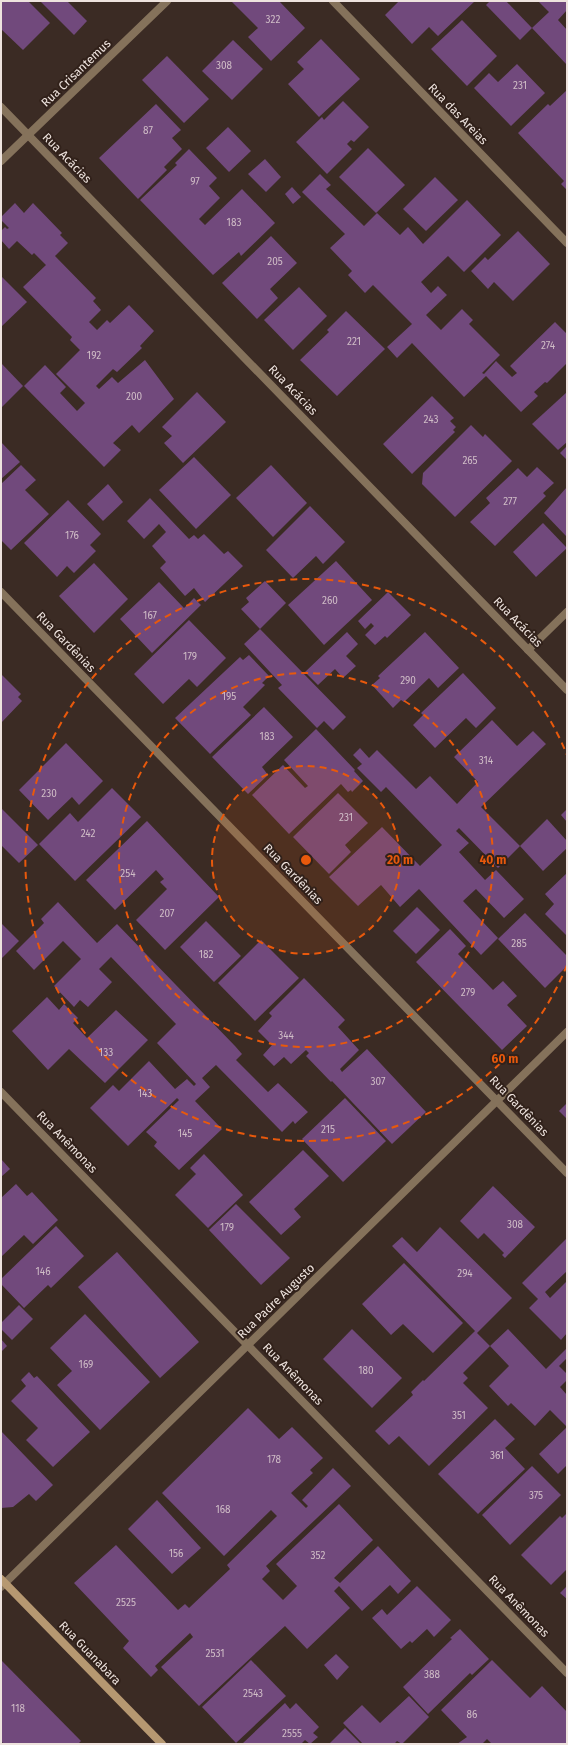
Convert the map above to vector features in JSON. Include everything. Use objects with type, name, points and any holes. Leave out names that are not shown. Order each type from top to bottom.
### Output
[{"type":"main road","name":"Rua Guanabara","points":[[2,1583],[162,1744]]},
{"type":"street","name":"Rua Crisantemus","points":[[1,162],[167,1]]},
{"type":"street","name":"Rua das Areias","points":[[332,1],[567,243]]},
{"type":"street","name":"Rua Acácias","points":[[1,107],[567,690]]},
{"type":"street","name":"Rua Gardênias","points":[[1,592],[567,1173]]},
{"type":"street","points":[[528,650],[567,612]]},
{"type":"street","name":"Rua Padre Augusto","points":[[2,1583],[248,1345],[567,1032]]},
{"type":"street","name":"Rua Anêmonas","points":[[1,1092],[567,1673]]},
{"type":"building","points":[[1,1],[28,1],[50,23],[23,50],[1,29]]},
{"type":"building","points":[[40,1],[67,1],[87,21],[74,35]]},
{"type":"building","points":[[279,1],[305,28],[271,61],[248,37],[258,28],[232,2]]},
{"type":"building","points":[[399,1],[475,1],[438,36],[429,27],[412,44],[385,15]]},
{"type":"building","points":[[490,1],[506,1],[532,28],[520,40],[486,5]]},
{"type":"building","points":[[538,1],[567,1],[567,10],[558,20],[567,30],[567,65],[532,28],[549,12]]},
{"type":"building","points":[[462,20],[497,56],[467,86],[431,49]]},
{"type":"building","points":[[321,39],[360,79],[319,117],[288,84],[304,69],[297,62]]},
{"type":"building","points":[[233,40],[263,69],[232,100],[202,71]]},
{"type":"building","points":[[167,56],[209,99],[184,123],[142,80]]},
{"type":"building","points":[[517,64],[545,93],[511,126],[474,88],[489,73],[498,82]]},
{"type":"building","points":[[567,90],[567,190],[561,184],[564,181],[518,133],[548,104],[550,106]]},
{"type":"building","points":[[343,101],[369,127],[354,142],[351,140],[347,144],[352,149],[327,174],[296,142],[322,117],[324,120]]},
{"type":"building","points":[[156,104],[181,130],[172,138],[182,149],[164,167],[167,170],[138,199],[99,158]]},
{"type":"building","points":[[228,127],[251,151],[229,172],[206,148]]},
{"type":"building","points":[[368,148],[405,185],[376,213],[339,177]]},
{"type":"building","points":[[189,149],[217,178],[209,186],[220,198],[199,219],[205,225],[242,189],[275,223],[241,256],[239,252],[213,275],[140,200],[177,165],[175,163]]},
{"type":"building","points":[[265,159],[281,177],[266,192],[248,174]]},
{"type":"building","points":[[320,174],[331,185],[326,189],[364,226],[377,213],[400,235],[408,227],[423,244],[467,200],[501,235],[464,272],[448,256],[421,282],[431,293],[438,286],[447,295],[426,315],[441,330],[462,309],[473,320],[469,324],[500,355],[482,373],[484,374],[496,361],[512,377],[517,373],[510,366],[555,322],[567,334],[567,363],[547,383],[545,382],[534,392],[538,396],[521,412],[486,376],[464,397],[412,343],[397,358],[387,347],[412,324],[373,285],[365,293],[348,275],[352,271],[330,248],[345,234],[302,192]]},
{"type":"building","points":[[435,177],[458,200],[426,231],[403,209]]},
{"type":"building","points":[[292,187],[301,197],[293,204],[285,194]]},
{"type":"building","points":[[15,203],[24,213],[33,203],[62,233],[60,235],[68,243],[55,256],[96,298],[93,301],[101,310],[89,322],[97,330],[107,320],[110,323],[129,305],[154,331],[140,346],[142,348],[117,372],[113,369],[96,386],[99,389],[112,377],[118,383],[145,360],[174,399],[139,433],[132,425],[113,443],[121,450],[104,467],[24,386],[45,365],[66,387],[60,393],[77,411],[85,403],[56,374],[80,350],[70,340],[72,337],[23,287],[46,265],[34,253],[32,255],[17,241],[9,249],[1,240],[1,231],[5,227],[7,229],[9,228],[1,220],[1,217]]},
{"type":"building","points":[[518,231],[550,264],[513,301],[494,282],[488,289],[471,271],[485,257],[488,260]]},
{"type":"building","points":[[271,236],[297,263],[270,289],[278,298],[257,319],[222,283]]},
{"type":"building","points":[[1,276],[27,302],[1,327]]},
{"type":"building","points":[[299,287],[327,316],[293,350],[264,320]]},
{"type":"building","points":[[346,311],[385,349],[337,396],[300,360],[329,332],[327,330]]},
{"type":"building","points":[[1,363],[23,386],[1,408]]},
{"type":"building","points":[[197,392],[226,422],[183,463],[164,443],[172,436],[162,427]]},
{"type":"building","points":[[567,392],[567,442],[558,450],[532,424]]},
{"type":"building","points":[[432,396],[454,418],[450,421],[456,427],[453,430],[455,432],[412,474],[383,444]]},
{"type":"building","points":[[471,425],[483,437],[485,434],[512,461],[455,517],[422,484],[423,473]]},
{"type":"building","points":[[1,442],[20,462],[1,479]]},
{"type":"building","points":[[567,446],[567,460],[560,453]]},
{"type":"building","points":[[194,457],[231,495],[196,529],[159,490]]},
{"type":"building","points":[[21,465],[36,480],[25,490],[49,514],[11,550],[1,540],[1,484]]},
{"type":"building","points":[[271,465],[307,503],[273,537],[236,498]]},
{"type":"building","points":[[537,467],[554,483],[543,493],[546,496],[495,546],[470,522],[490,503],[486,498],[518,468],[527,477]]},
{"type":"building","points":[[108,484],[123,502],[103,521],[87,504]]},
{"type":"building","points":[[567,487],[567,537],[544,513]]},
{"type":"building","points":[[150,498],[189,539],[194,535],[198,539],[204,534],[224,554],[228,551],[243,566],[205,602],[194,588],[185,596],[160,568],[166,562],[152,546],[166,532],[159,524],[144,539],[127,521]]},
{"type":"building","points":[[68,500],[101,534],[90,545],[96,551],[74,573],[67,566],[57,577],[24,543]]},
{"type":"building","points":[[310,506],[345,542],[323,564],[316,556],[293,578],[266,550]]},
{"type":"building","points":[[543,523],[567,548],[536,577],[513,552]]},
{"type":"building","points":[[336,561],[372,600],[324,645],[288,605]]},
{"type":"building","points":[[94,563],[128,599],[94,633],[59,596]]},
{"type":"building","points":[[265,581],[286,603],[260,629],[241,609],[249,602],[246,598]]},
{"type":"building","points":[[159,582],[184,608],[194,598],[201,605],[152,653],[120,619]]},
{"type":"building","points":[[388,592],[411,615],[387,638],[385,636],[375,645],[365,635],[374,626],[371,623],[365,629],[358,621]]},
{"type":"building","points":[[189,620],[226,658],[197,687],[189,679],[163,704],[134,674]]},
{"type":"building","points":[[260,629],[346,717],[333,730],[324,721],[317,728],[278,688],[282,685],[244,644]]},
{"type":"building","points":[[347,632],[358,644],[346,656],[356,666],[343,678],[335,669],[318,685],[305,672]]},
{"type":"building","points":[[425,632],[459,668],[438,688],[429,678],[404,702],[401,700],[393,708],[372,685],[380,678],[378,676]]},
{"type":"building","points":[[249,655],[269,676],[262,683],[265,685],[243,707],[251,715],[210,754],[175,718],[240,657],[243,660]]},
{"type":"building","points":[[463,673],[496,708],[476,728],[466,718],[435,748],[413,725],[423,715],[421,713]]},
{"type":"building","points":[[1,674],[21,694],[18,697],[22,701],[1,723]]},
{"type":"building","points":[[264,707],[293,737],[262,767],[268,775],[248,794],[212,757]]},
{"type":"building","points":[[492,720],[517,746],[533,731],[546,744],[481,807],[520,846],[498,868],[459,828],[456,831],[469,843],[459,852],[485,880],[496,870],[524,899],[504,918],[476,889],[463,901],[498,938],[481,955],[419,889],[400,907],[381,885],[358,906],[329,877],[382,827],[420,866],[442,845],[386,787],[381,792],[357,768],[362,764],[353,755],[360,748],[369,758],[377,750],[416,789],[430,776],[457,804],[478,782],[454,757]]},
{"type":"building","points":[[316,729],[355,770],[354,771],[363,781],[352,792],[351,790],[348,792],[341,784],[289,834],[252,795],[283,765],[305,788],[308,786],[284,760]]},
{"type":"building","points":[[66,743],[103,781],[79,805],[72,797],[48,820],[19,790]]},
{"type":"building","points":[[112,788],[141,817],[75,881],[39,844],[70,813],[78,822]]},
{"type":"building","points":[[338,793],[368,823],[345,845],[351,852],[329,874],[293,837]]},
{"type":"building","points":[[1,808],[38,845],[19,863],[1,845]]},
{"type":"building","points":[[567,809],[567,822],[561,815]]},
{"type":"building","points":[[547,819],[567,841],[567,848],[543,871],[520,846]]},
{"type":"building","points":[[147,821],[219,897],[165,950],[136,920],[167,889],[160,882],[164,879],[156,870],[115,910],[86,880]]},
{"type":"building","points":[[567,873],[567,936],[545,914],[554,904],[545,894]]},
{"type":"building","points":[[58,902],[97,943],[117,924],[235,1046],[242,1054],[236,1060],[268,1092],[278,1083],[308,1112],[295,1124],[293,1121],[282,1132],[216,1065],[202,1078],[210,1087],[195,1101],[222,1129],[179,1170],[154,1146],[157,1142],[146,1132],[179,1100],[177,1098],[128,1146],[90,1108],[113,1085],[119,1091],[149,1061],[175,1089],[187,1079],[194,1086],[196,1084],[157,1043],[176,1024],[111,957],[99,969],[112,982],[88,1007],[80,1000],[74,1007],[54,986],[81,959],[63,941],[34,970],[16,951],[44,923],[41,919]]},
{"type":"building","points":[[417,907],[440,930],[416,954],[393,931]]},
{"type":"building","points":[[525,913],[567,956],[567,966],[545,988],[498,939]]},
{"type":"building","points":[[206,921],[241,956],[214,982],[180,947]]},
{"type":"building","points":[[1,923],[19,941],[1,959]]},
{"type":"building","points":[[450,929],[466,946],[458,954],[493,990],[503,981],[517,996],[507,1005],[527,1026],[502,1050],[416,962]]},
{"type":"building","points":[[261,940],[299,978],[255,1021],[218,983]]},
{"type":"building","points":[[304,978],[345,1020],[338,1027],[359,1050],[340,1069],[342,1072],[367,1049],[426,1112],[392,1144],[306,1056],[309,1053],[306,1050],[291,1064],[284,1057],[274,1066],[263,1055],[272,1045],[258,1031],[272,1016],[269,1013]]},
{"type":"building","points":[[47,997],[59,1010],[64,1004],[78,1018],[73,1023],[87,1038],[116,1010],[148,1040],[105,1083],[69,1049],[48,1070],[12,1031]]},
{"type":"building","points":[[345,1098],[386,1141],[343,1182],[302,1139]]},
{"type":"building","points":[[567,1103],[567,1119],[559,1111]]},
{"type":"building","points":[[303,1150],[329,1176],[294,1209],[301,1217],[281,1235],[249,1202]]},
{"type":"building","points":[[204,1154],[243,1195],[208,1228],[175,1195],[196,1174],[190,1168]]},
{"type":"building","points":[[1,1159],[10,1169],[1,1177]]},
{"type":"building","points":[[16,1184],[27,1196],[32,1192],[58,1220],[33,1244],[24,1235],[1,1257],[1,1198]]},
{"type":"building","points":[[493,1186],[535,1227],[505,1258],[502,1255],[504,1253],[484,1233],[478,1239],[460,1221]]},
{"type":"building","points":[[236,1204],[290,1258],[261,1285],[209,1230]]},
{"type":"building","points":[[56,1226],[84,1256],[51,1288],[48,1285],[24,1308],[1,1284],[1,1279]]},
{"type":"building","points":[[440,1227],[512,1298],[477,1333],[490,1346],[463,1373],[468,1378],[463,1383],[488,1408],[429,1466],[399,1436],[389,1445],[375,1431],[413,1395],[411,1392],[423,1380],[424,1381],[475,1331],[392,1246],[402,1237],[417,1252]]},
{"type":"building","points":[[567,1238],[567,1271],[545,1292],[550,1298],[567,1281],[567,1333],[561,1340],[529,1308],[538,1299],[522,1283]]},
{"type":"building","points":[[117,1252],[199,1342],[160,1378],[78,1287]]},
{"type":"building","points":[[404,1263],[463,1323],[433,1353],[403,1324],[391,1335],[362,1304]]},
{"type":"building","points":[[19,1305],[33,1319],[12,1340],[1,1329],[1,1323]]},
{"type":"building","points":[[85,1314],[150,1382],[100,1430],[57,1385],[72,1371],[50,1348]]},
{"type":"building","points":[[352,1329],[402,1378],[372,1408],[323,1359]]},
{"type":"building","points":[[508,1329],[546,1369],[566,1349],[567,1358],[559,1366],[567,1374],[567,1380],[560,1387],[567,1395],[567,1427],[550,1410],[535,1426],[511,1403],[508,1406],[489,1386],[509,1366],[490,1346]]},
{"type":"building","points":[[1,1339],[7,1346],[1,1352]]},
{"type":"building","points":[[29,1372],[34,1378],[37,1376],[90,1432],[53,1467],[26,1440],[38,1428],[11,1401],[26,1386],[21,1380]]},
{"type":"building","points":[[248,1408],[279,1439],[292,1427],[323,1458],[310,1470],[313,1473],[291,1493],[306,1508],[308,1506],[302,1500],[333,1468],[351,1486],[266,1566],[270,1571],[262,1579],[283,1600],[297,1586],[276,1564],[339,1504],[373,1540],[334,1578],[340,1583],[378,1546],[411,1581],[398,1594],[390,1585],[362,1611],[339,1586],[334,1591],[350,1608],[307,1649],[285,1626],[199,1706],[161,1667],[193,1637],[190,1633],[155,1666],[158,1670],[151,1677],[123,1648],[129,1641],[74,1583],[116,1545],[178,1610],[185,1604],[189,1608],[230,1569],[227,1565],[277,1516],[271,1510],[224,1556],[162,1493]]},
{"type":"building","points":[[495,1419],[515,1439],[505,1448],[525,1469],[478,1514],[438,1474]]},
{"type":"building","points":[[567,1427],[567,1465],[558,1474],[539,1454]]},
{"type":"building","points":[[1,1431],[53,1485],[36,1501],[29,1494],[13,1507],[1,1508]]},
{"type":"building","points":[[532,1466],[561,1495],[510,1545],[482,1515]]},
{"type":"building","points":[[157,1500],[201,1548],[172,1574],[128,1529]]},
{"type":"building","points":[[567,1513],[567,1569],[551,1585],[521,1555],[560,1516],[562,1518]]},
{"type":"building","points":[[417,1586],[451,1620],[434,1637],[427,1629],[412,1643],[410,1641],[401,1649],[372,1618],[382,1609],[387,1615]]},
{"type":"building","points":[[567,1586],[567,1599],[560,1593]]},
{"type":"building","points":[[460,1629],[489,1659],[472,1675],[470,1673],[428,1714],[403,1687],[452,1639],[450,1638]]},
{"type":"building","points":[[336,1654],[349,1667],[337,1680],[324,1665]]},
{"type":"building","points":[[1,1660],[81,1741],[78,1744],[4,1744],[1,1741]]},
{"type":"building","points":[[251,1660],[286,1696],[236,1743],[202,1707]]},
{"type":"building","points":[[492,1660],[530,1698],[542,1686],[567,1712],[567,1744],[492,1744],[487,1739],[482,1744],[457,1744],[467,1737],[441,1710]]},
{"type":"building","points":[[409,1696],[429,1717],[402,1744],[397,1741],[394,1744],[363,1744],[343,1723],[362,1705],[380,1723]]},
{"type":"building","points":[[285,1703],[290,1709],[296,1703],[319,1727],[313,1733],[318,1737],[310,1744],[305,1740],[301,1744],[242,1744]]},
{"type":"building","points":[[345,1728],[361,1744],[329,1744]]}]
